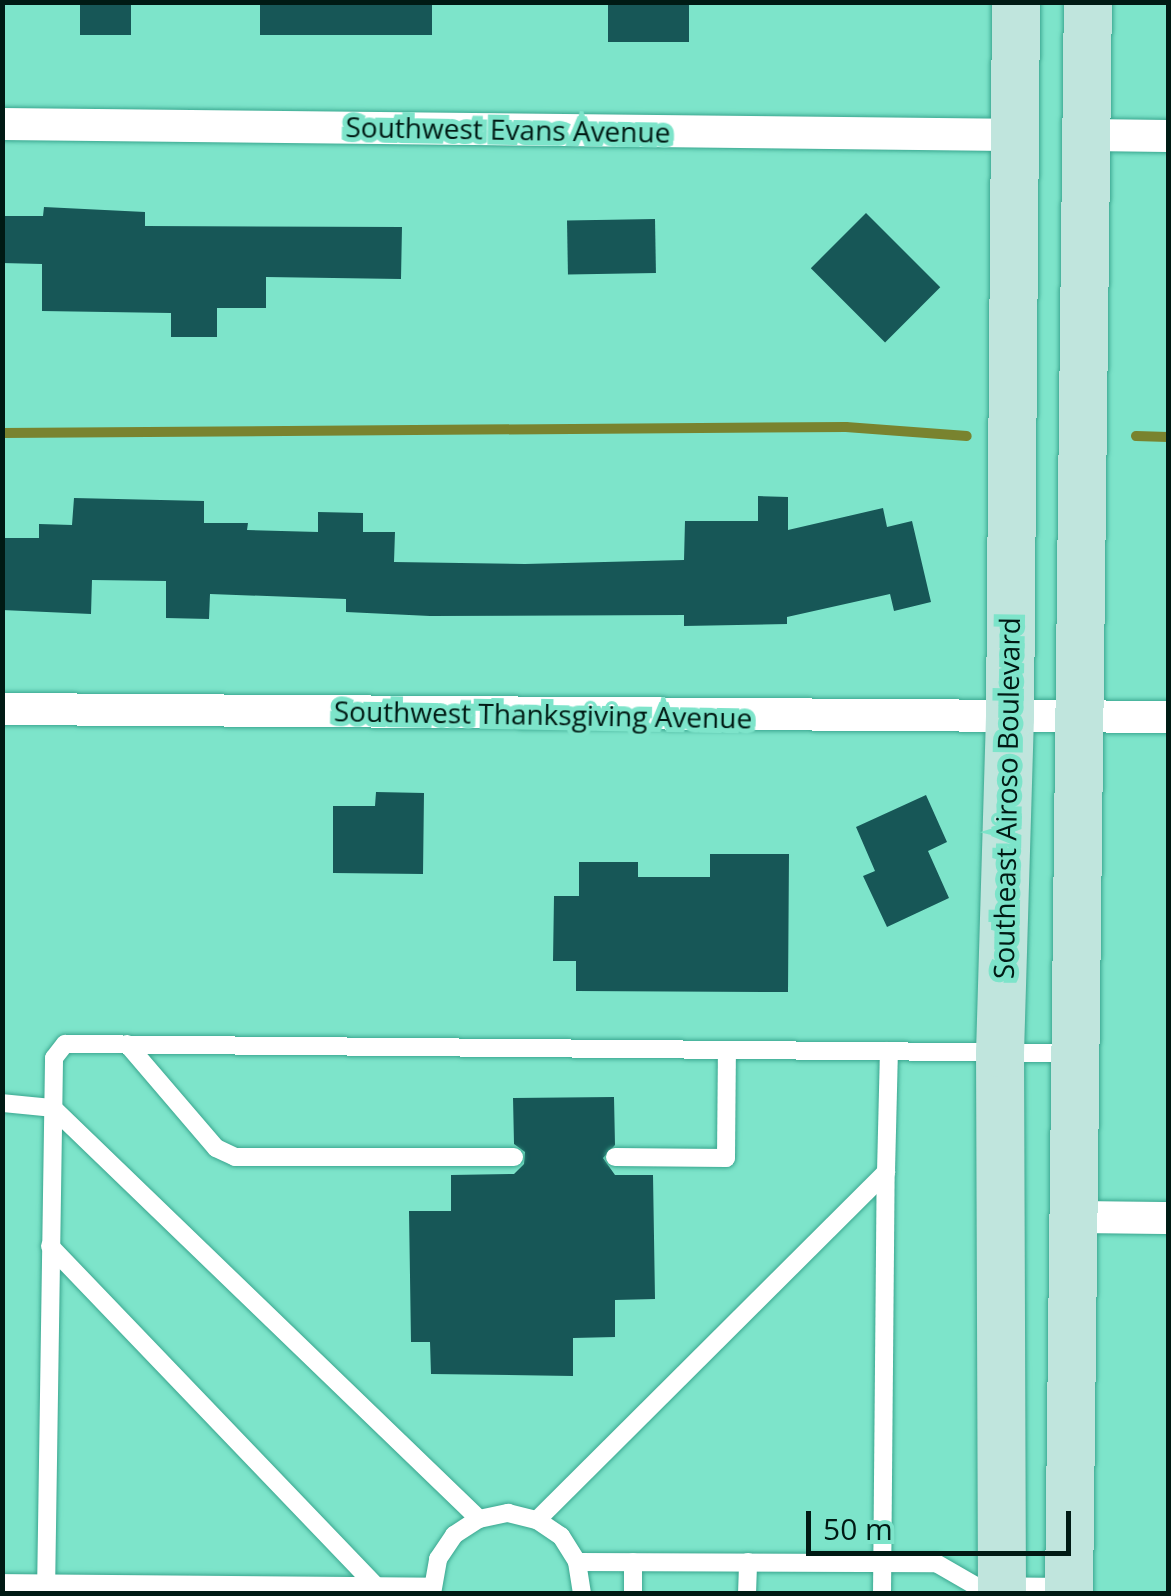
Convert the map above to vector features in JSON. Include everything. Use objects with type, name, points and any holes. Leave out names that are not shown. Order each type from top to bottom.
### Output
[{"type":"main road","name":"Southeast Airoso Boulevard","points":[[987,1590],[1010,718],[1016,2]]},
{"type":"main road","points":[[1069,1590],[1084,716],[1088,2]]},
{"type":"street","name":"Southwest Evans Avenue","points":[[2,124],[1014,135]]},
{"type":"street","points":[[1088,135],[1168,136]]},
{"type":"street","name":"Southwest Thanksgiving Avenue","points":[[2,709],[1168,717]]},
{"type":"street","points":[[1074,1217],[1168,1218]]},
{"type":"lane","points":[[46,1588],[52,1108],[54,1058],[64,1044],[1078,1053]]},
{"type":"lane","points":[[127,1044],[216,1148],[234,1156],[514,1157]]},
{"type":"lane","points":[[615,1157],[726,1158],[726,1050]]},
{"type":"lane","points":[[882,1594],[889,1052]]},
{"type":"lane","points":[[2,1103],[52,1108],[479,1519]]},
{"type":"lane","points":[[537,1520],[886,1172]]},
{"type":"lane","points":[[50,1246],[377,1587]]},
{"type":"lane","points":[[2,1583],[46,1588],[431,1590],[438,1558],[454,1534],[479,1519],[508,1514],[537,1520],[561,1536],[577,1562],[582,1594]]},
{"type":"lane","points":[[577,1562],[936,1563],[987,1590],[1069,1590]]},
{"type":"lane","points":[[633,1562],[633,1594]]},
{"type":"lane","points":[[747,1594],[748,1562]]},
{"type":"building","points":[[80,2],[131,2],[131,35],[80,35]]},
{"type":"building","points":[[260,2],[432,2],[432,35],[260,35]]},
{"type":"building","points":[[608,2],[689,2],[689,42],[608,42]]},
{"type":"building","points":[[44,207],[145,212],[145,226],[402,227],[401,279],[266,277],[266,308],[217,308],[217,337],[171,337],[171,313],[42,311],[42,264],[2,263],[2,216],[43,216]]},
{"type":"building","points":[[866,213],[940,287],[885,342],[811,268]]},
{"type":"building","points":[[655,219],[656,273],[568,275],[567,221]]},
{"type":"building","points":[[758,496],[788,497],[788,530],[883,508],[887,527],[912,521],[931,602],[894,611],[890,594],[787,617],[787,624],[684,626],[684,615],[430,616],[346,612],[346,599],[210,594],[209,619],[166,618],[166,581],[92,580],[91,614],[2,610],[2,538],[39,538],[39,524],[72,525],[74,498],[204,501],[204,523],[248,523],[247,530],[318,532],[318,512],[363,513],[363,532],[395,532],[394,562],[525,564],[684,560],[685,521],[758,521]]},
{"type":"building","points":[[376,792],[424,793],[423,874],[333,873],[333,806],[375,806]]},
{"type":"building","points":[[926,795],[947,842],[928,851],[949,898],[887,927],[863,876],[875,871],[856,827]]},
{"type":"building","points":[[710,854],[789,854],[788,992],[576,991],[576,961],[553,961],[554,896],[579,896],[579,862],[638,862],[638,877],[710,877]]},
{"type":"building","points":[[614,1097],[615,1145],[603,1158],[615,1175],[653,1175],[655,1299],[615,1300],[615,1337],[573,1338],[573,1376],[431,1374],[430,1342],[411,1342],[409,1211],[451,1211],[451,1175],[514,1174],[524,1164],[525,1152],[514,1144],[513,1098]]},
{"type":"waterway","points":[[2,433],[846,427],[967,436]]},
{"type":"waterway","points":[[1136,436],[1168,437]]}]
